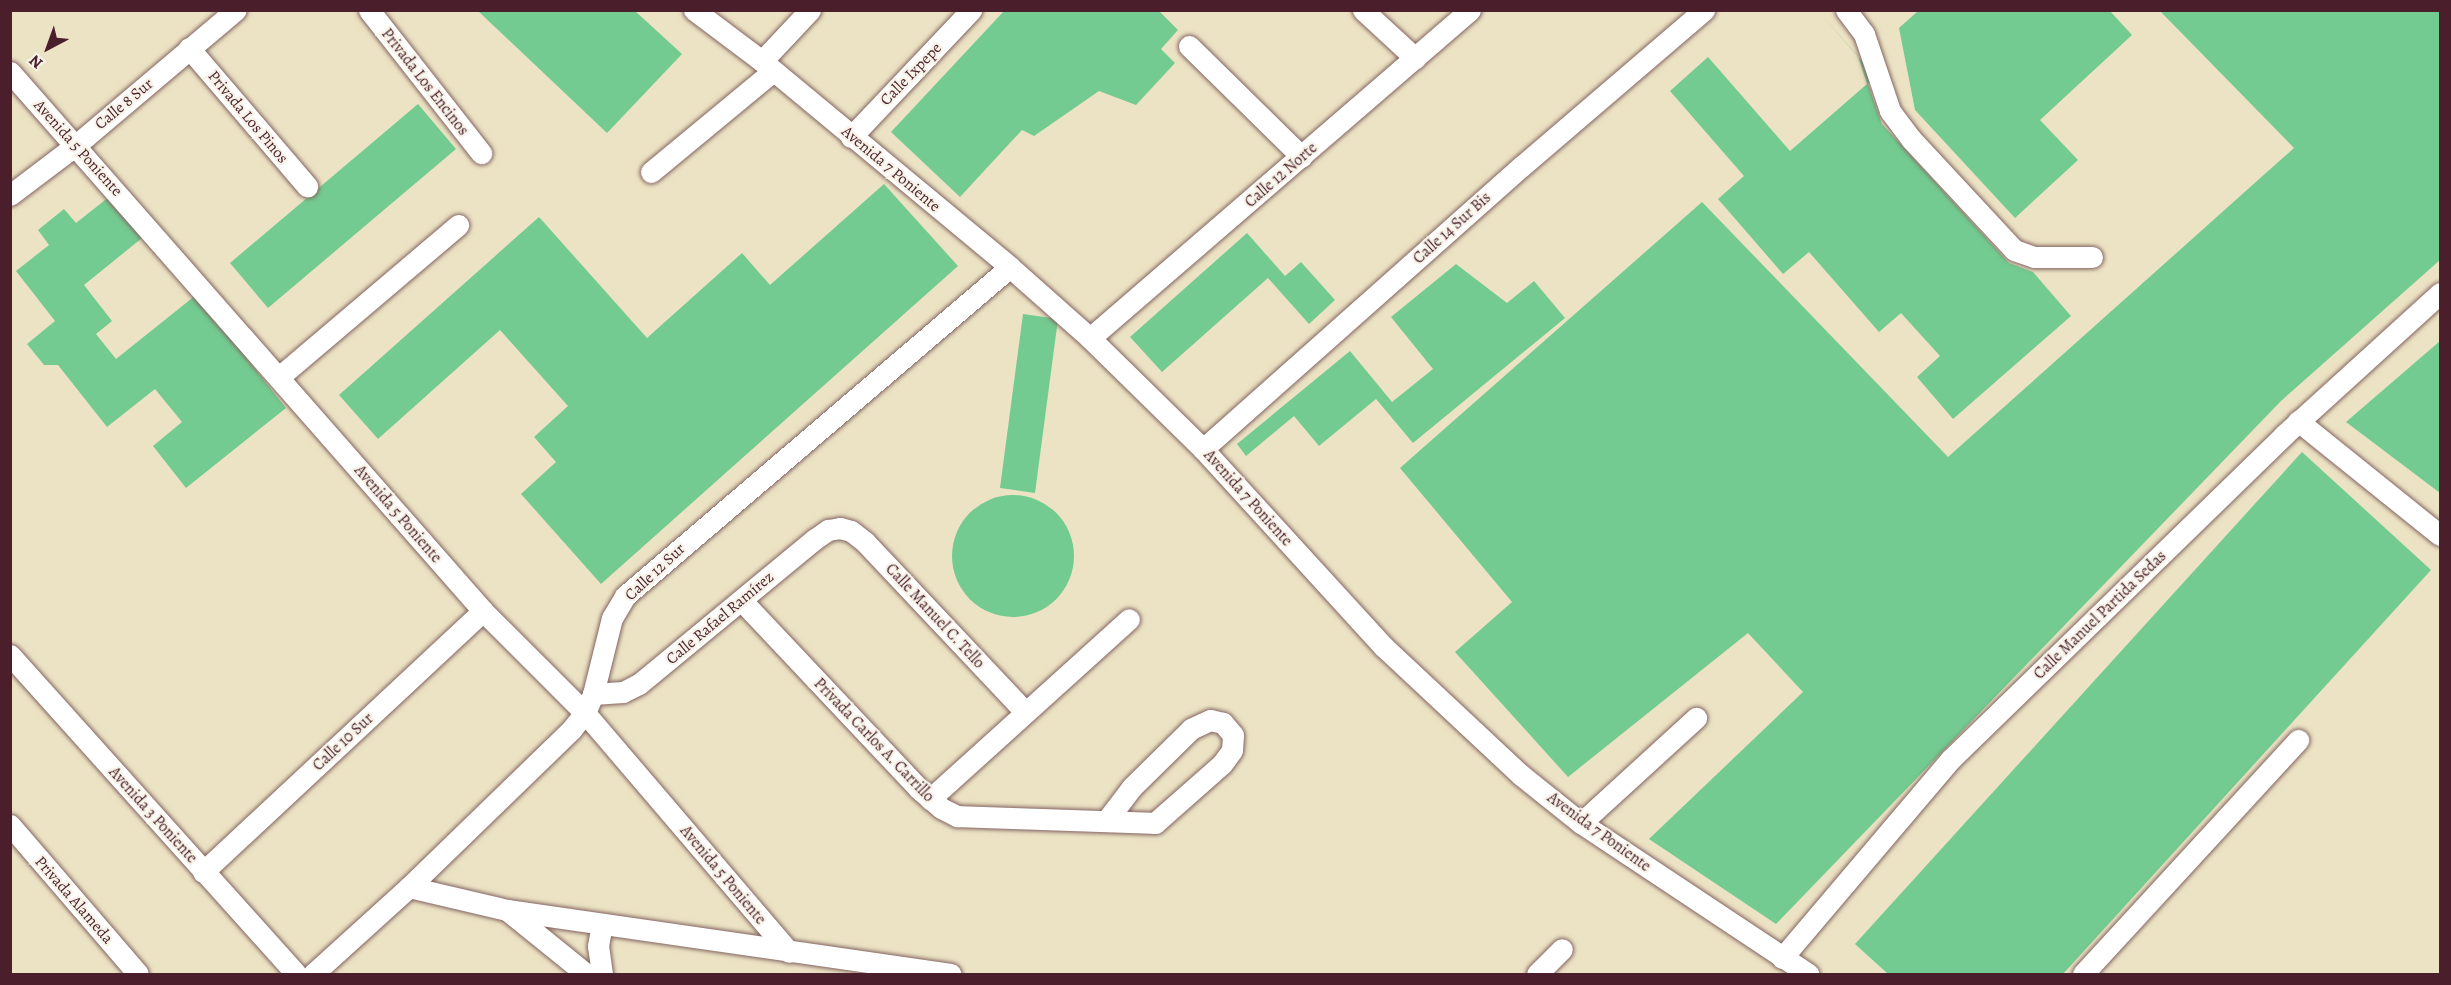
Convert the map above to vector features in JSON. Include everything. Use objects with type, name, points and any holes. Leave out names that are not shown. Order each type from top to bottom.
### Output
[{"type":"street","name":"Calle 8 Sur","points":[[10,195],[76,145],[236,10]]},
{"type":"street","name":"Privada Los Encinos","points":[[369,10],[481,153]]},
{"type":"street","name":"Avenida 7 Poniente","points":[[694,10],[767,66],[1010,267],[1090,338],[1203,449],[1384,647],[1521,775],[1581,823],[1808,975]]},
{"type":"street","points":[[651,172],[767,66],[810,10]]},
{"type":"street","name":"Calle Ixpepe","points":[[851,136],[971,10]]},
{"type":"street","points":[[1363,10],[1415,58]]},
{"type":"street","name":"Calle 12 Norte","points":[[1090,338],[1470,10]]},
{"type":"street","name":"Calle 14 Sur Bis","points":[[1203,449],[1522,166],[1704,10]]},
{"type":"street","points":[[1846,10],[1864,34],[1890,111],[1911,139],[2014,250],[2034,257],[2092,256]]},
{"type":"street","points":[[1189,46],[1302,157]]},
{"type":"street","name":"Privada Los Pinos","points":[[189,48],[307,186]]},
{"type":"street","name":"Avenida 5 Poniente","points":[[10,72],[483,611],[589,704],[789,952]]},
{"type":"street","points":[[279,377],[458,225]]},
{"type":"street","name":"Calle 12 Sur","points":[[313,975],[409,887],[571,730],[589,704],[612,618],[626,596],[1010,267]]},
{"type":"street","name":"Calle Manuel Partida Sedas","points":[[1782,958],[1951,759],[2298,421],[2440,293]]},
{"type":"street","points":[[2298,421],[2440,535]]},
{"type":"street","name":"Calle Rafael Ramírez","points":[[589,704],[624,692],[639,684],[815,539],[828,530],[840,528]]},
{"type":"street","name":"Calle Manuel C. Tello","points":[[840,528],[851,531],[865,542],[1025,712]]},
{"type":"street","name":"Privada Carlos A. Carrillo","points":[[742,600],[930,799],[957,816],[1155,823],[1222,764],[1232,750],[1233,735],[1223,723],[1210,720],[1191,729],[1132,787],[1107,820]]},
{"type":"street","name":"Calle 10 Sur","points":[[203,872],[483,611]]},
{"type":"street","points":[[930,799],[1129,619]]},
{"type":"street","name":"Avenida 3 Poniente","points":[[10,655],[296,975]]},
{"type":"street","points":[[1581,823],[1696,718]]},
{"type":"street","points":[[2083,975],[2298,740]]},
{"type":"street","name":"Privada Alameda","points":[[10,825],[138,975]]},
{"type":"street","name":"Avenida 5 Poniente","points":[[409,887],[507,910],[950,975]]},
{"type":"street","points":[[507,910],[586,975]]},
{"type":"street","points":[[602,924],[598,946],[602,975]]},
{"type":"street","points":[[1537,975],[1562,949]]},
{"type":"green space","points":[[478,11],[635,11],[682,54],[607,133]]},
{"type":"green space","points":[[1004,11],[1159,11],[1178,30],[1161,49],[1175,63],[1136,105],[1099,91],[1034,136],[1022,130],[960,197],[891,132]]},
{"type":"green space","points":[[1918,11],[2110,11],[2132,35],[2040,120],[2078,160],[2015,218],[1915,110],[1899,28]]},
{"type":"green space","points":[[2160,11],[2440,11],[2440,260],[2281,401],[1776,924],[1649,839],[1803,692],[1748,633],[1568,777],[1455,652],[1512,602],[1400,468],[1702,202],[1948,457],[2294,148]]},
{"type":"green space","points":[[1708,57],[1790,151],[1867,84],[1858,57],[1876,77],[1868,84],[1882,124],[2009,263],[2033,272],[2071,316],[1953,419],[1917,377],[1940,356],[1901,313],[1879,332],[1809,252],[1783,274],[1718,199],[1744,176],[1670,91]]},
{"type":"green space","points":[[418,104],[456,149],[268,308],[230,263]]},
{"type":"green space","points":[[884,184],[958,266],[601,584],[521,494],[556,462],[534,437],[568,406],[500,330],[378,439],[339,395],[539,217],[647,338],[742,253],[770,285]]},
{"type":"green space","points":[[114,193],[147,234],[84,285],[112,321],[96,334],[116,359],[196,295],[286,408],[186,488],[153,446],[182,422],[155,389],[107,427],[58,365],[44,365],[27,344],[55,321],[16,271],[49,245],[38,230],[64,209],[76,223]]},
{"type":"green space","points":[[1247,233],[1285,276],[1301,262],[1335,300],[1309,324],[1268,278],[1162,372],[1130,337]]},
{"type":"green space","points":[[1456,264],[1507,303],[1534,281],[1565,318],[1413,443],[1376,399],[1319,446],[1294,416],[1246,456],[1237,444],[1350,351],[1392,402],[1433,369],[1391,317]]},
{"type":"green space","points":[[1023,314],[1058,319],[1035,493],[1000,488]]},
{"type":"green space","points":[[2440,341],[2440,493],[2346,422]]},
{"type":"green space","points":[[2302,452],[2431,570],[2063,974],[1888,974],[1855,944]]},
{"type":"green space","points":[[1013,495],[1036,500],[1047,505],[1056,513],[1064,522],[1069,533],[1074,556],[1069,579],[1064,590],[1056,599],[1047,607],[1036,612],[1013,617],[990,612],[979,607],[970,599],[962,590],[957,579],[952,556],[957,533],[962,522],[970,513],[979,505],[990,500]]}]
